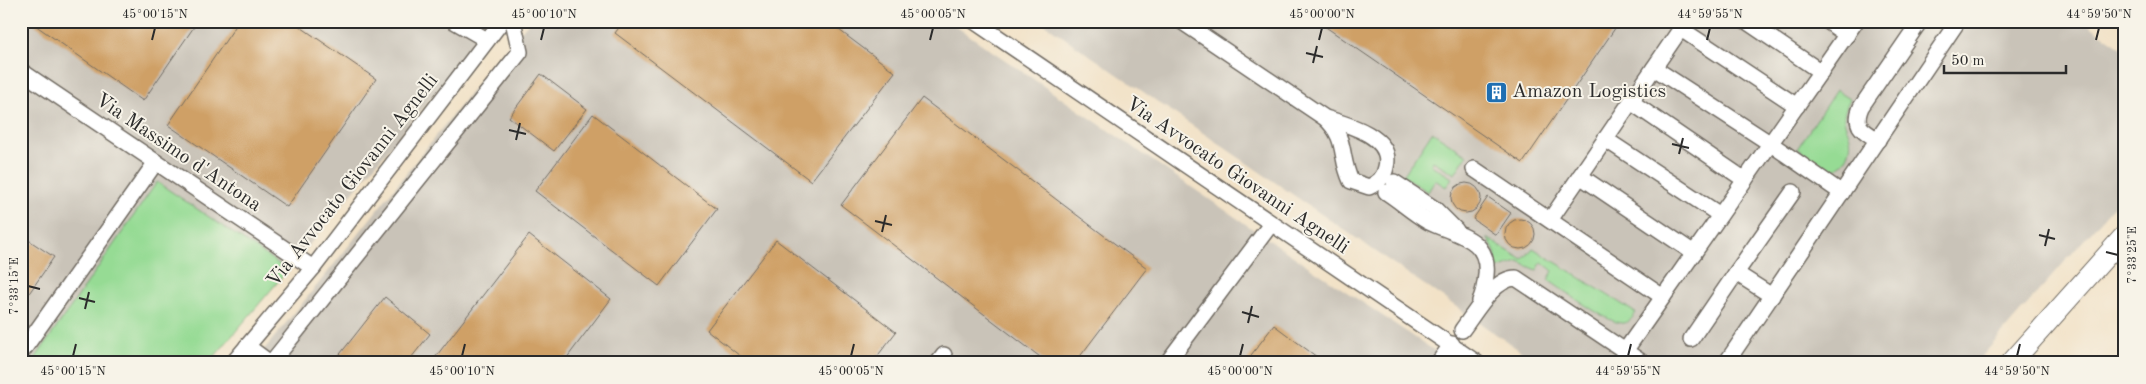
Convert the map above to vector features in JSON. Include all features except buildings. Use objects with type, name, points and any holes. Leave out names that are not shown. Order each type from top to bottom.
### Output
[{"type":"main road","points":[[2011,363],[2125,235]]},
{"type":"street","points":[[455,21],[487,40]]},
{"type":"street","name":"Via Avvocato Giovanni Agnelli","points":[[234,363],[313,268],[502,21]]},
{"type":"street","points":[[247,346],[270,363],[520,52],[513,21]]},
{"type":"street","name":"Via Avvocato Giovanni Agnelli","points":[[974,21],[1271,224],[1452,344],[1477,363]]},
{"type":"street","points":[[1181,21],[1325,118],[1334,126],[1341,140],[1346,170],[1351,181],[1369,187],[1383,178],[1387,166],[1386,155],[1382,146],[1375,139],[1351,126],[1325,118]]},
{"type":"street","points":[[1746,21],[1821,72]]},
{"type":"street","points":[[1827,21],[1847,34]]},
{"type":"street","points":[[1625,351],[1856,21]]},
{"type":"street","points":[[1878,140],[1862,130],[1859,126],[1858,114],[1861,106],[1920,21]]},
{"type":"street","points":[[1726,363],[1958,21]]},
{"type":"street","points":[[1550,220],[1684,25],[1797,106]]},
{"type":"street","points":[[1654,68],[1842,193]]},
{"type":"street","name":"Via Massimo d'Antona","points":[[21,71],[313,268]]},
{"type":"street","points":[[1631,102],[1745,180]]},
{"type":"street","points":[[1605,139],[1720,215]]},
{"type":"street","points":[[21,353],[156,162]]},
{"type":"street","points":[[1474,169],[1663,297]]},
{"type":"street","points":[[1580,176],[1694,253]]},
{"type":"street","points":[[1390,187],[1427,221],[1463,236],[1483,250],[1486,269],[1484,293],[1472,316]]},
{"type":"street","points":[[1691,339],[1793,192]]},
{"type":"street","points":[[1167,363],[1271,224]]},
{"type":"street","points":[[1736,273],[1772,296]]},
{"type":"street","points":[[1462,330],[1496,286],[1510,278],[1516,278],[1643,363]]},
{"type":"street","points":[[1438,363],[1452,344]]},
{"type":"shaded area","points":[[21,21],[495,21],[288,270],[157,183],[32,363],[21,363]]},
{"type":"shaded area","points":[[530,21],[948,21],[1453,363],[253,363],[324,277],[501,54]]},
{"type":"shaded area","points":[[1040,21],[2083,21],[2125,50],[2125,193],[1976,363],[1538,363]]},
{"type":"green space","points":[[1836,90],[1850,99],[1844,119],[1851,143],[1849,153],[1844,162],[1836,169],[1831,170],[1797,149]]},
{"type":"green space","points":[[1432,132],[1467,155],[1455,174],[1433,161],[1431,165],[1452,178],[1446,187],[1435,180],[1428,192],[1403,176]]},
{"type":"green space","points":[[157,182],[288,270],[209,363],[32,363]]},
{"type":"green space","points":[[1487,238],[1523,260],[1533,248],[1636,313],[1629,321],[1624,323],[1609,319],[1548,280],[1553,271],[1542,262],[1537,270],[1518,262],[1491,271],[1496,257],[1493,247]]},
{"type":"place","name":"Amazon Logistics","points":[[1496,92]]}]
